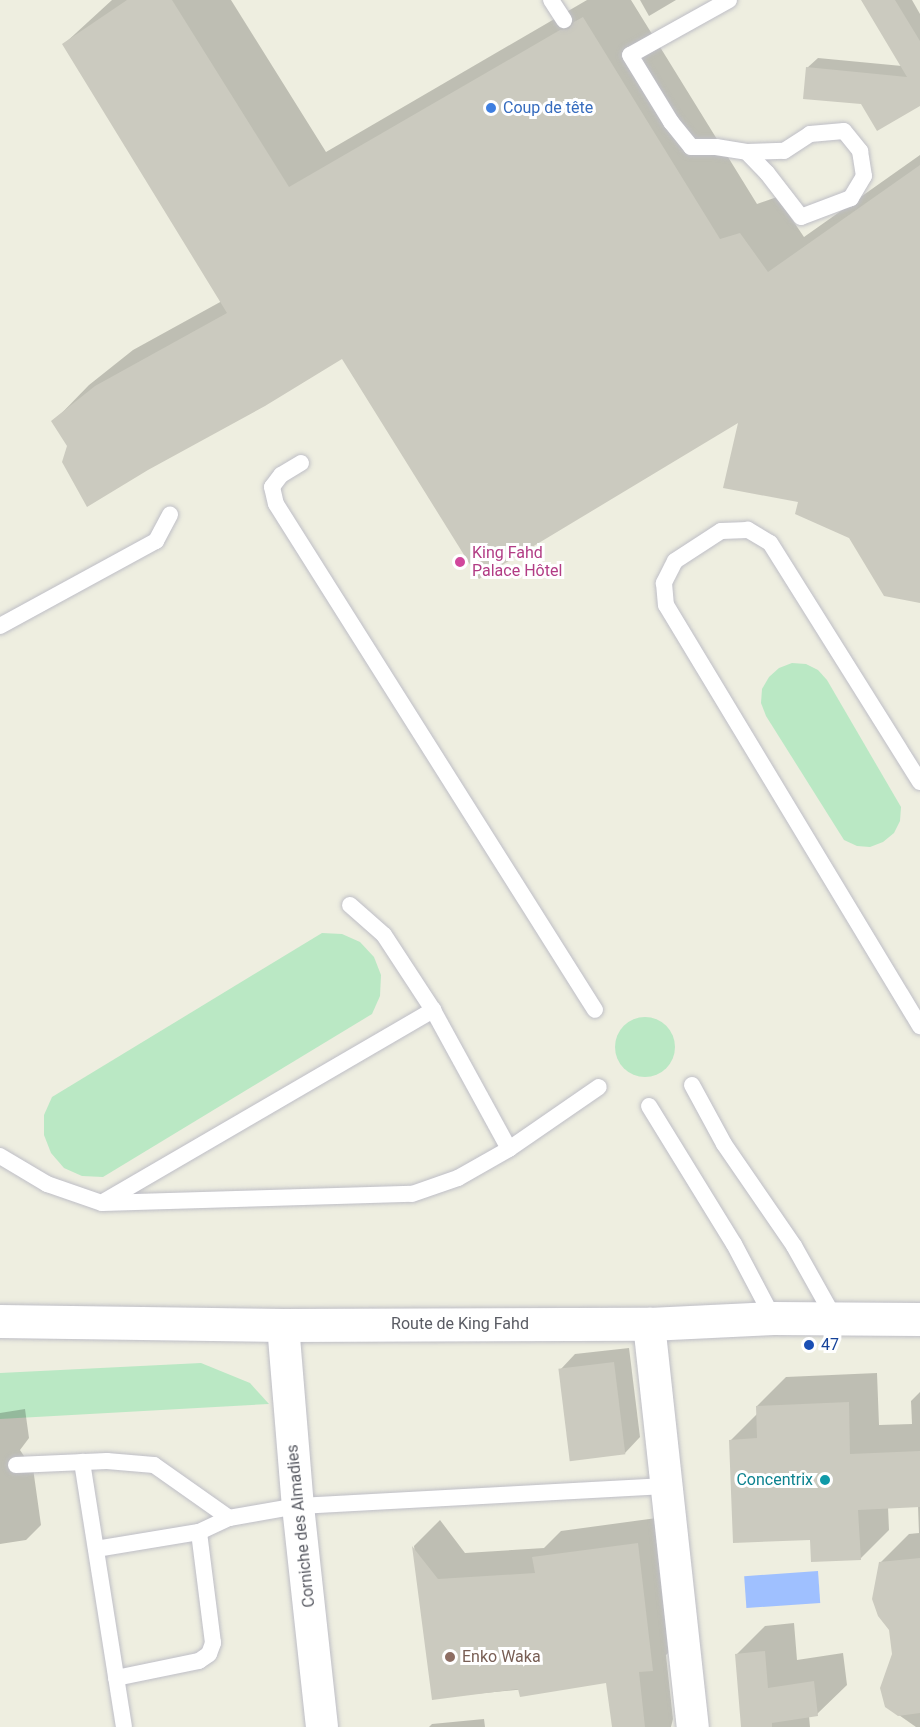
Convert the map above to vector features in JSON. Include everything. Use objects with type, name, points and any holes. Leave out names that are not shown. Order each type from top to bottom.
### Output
[{"type":"street","name":"Route de King Fahd","points":[[0,1321],[283,1325],[649,1324],[773,1318],[920,1319]]},
{"type":"street","points":[[649,1324],[693,1727]]},
{"type":"street","name":"Corniche des Almadies","points":[[283,1325],[298,1506],[322,1727]]},
{"type":"lane","points":[[551,0],[564,20]]},
{"type":"lane","points":[[729,0],[630,55],[671,122],[691,147],[716,147],[747,152],[784,151],[810,134],[844,130],[860,151],[864,176],[851,198],[801,217],[747,152]]},
{"type":"lane","points":[[300,464],[281,474],[272,487],[276,504],[595,1010]]},
{"type":"lane","points":[[0,626],[156,541],[170,515]]},
{"type":"lane","points":[[920,782],[770,543],[748,530],[721,531],[675,561],[664,583],[666,605],[920,1026]]},
{"type":"lane","points":[[350,905],[384,935],[433,1010],[509,1149]]},
{"type":"lane","points":[[102,1203],[433,1010]]},
{"type":"lane","points":[[692,1085],[724,1144],[794,1246],[835,1319]]},
{"type":"lane","points":[[0,1156],[47,1184],[102,1203],[412,1194],[458,1178],[509,1149],[599,1086]]},
{"type":"lane","points":[[649,1106],[734,1244],[773,1318]]},
{"type":"lane","points":[[16,1465],[107,1461],[154,1465],[229,1518]]},
{"type":"lane","points":[[81,1462],[124,1727]]},
{"type":"lane","points":[[96,1549],[199,1532],[229,1518],[298,1506],[666,1486]]},
{"type":"lane","points":[[116,1678],[199,1661],[209,1654],[213,1643],[199,1532]]},
{"type":"green space","points":[[792,663],[806,664],[818,670],[827,680],[901,807],[900,821],[894,833],[883,842],[870,847],[857,846],[844,840],[766,716],[761,703],[762,689],[769,677],[779,668]]},
{"type":"green space","points":[[322,933],[342,934],[360,942],[374,957],[381,975],[380,996],[372,1014],[103,1177],[82,1176],[64,1168],[51,1153],[44,1135],[44,1115],[52,1097]]},
{"type":"green space","points":[[639,1017],[651,1017],[662,1022],[670,1030],[675,1047],[673,1059],[662,1072],[651,1077],[639,1077],[628,1072],[620,1064],[615,1053],[615,1041],[620,1030],[628,1022]]},
{"type":"green space","points":[[201,1363],[250,1383],[269,1404],[0,1419],[0,1373]]},
{"type":"water","points":[[818,1571],[820,1603],[746,1608],[744,1576]]},
{"type":"building","name":"King Fahd Palace Hôtel","points":[[127,0],[172,0],[289,187],[560,30],[569,29],[574,22],[583,17],[720,239],[740,233],[768,272],[920,165],[920,603],[884,596],[849,538],[795,514],[798,502],[723,488],[738,423],[479,579],[342,359],[265,406],[148,470],[87,507],[62,462],[67,446],[51,421],[95,386],[227,313],[62,44]]},
{"type":"building","points":[[861,0],[895,0],[920,41],[920,106],[877,131],[861,104],[803,99],[806,67],[907,77]]},
{"type":"building","points":[[614,1362],[625,1454],[570,1461],[558,1369]]},
{"type":"building","name":"Concentrix","points":[[849,1402],[850,1454],[920,1451],[920,1507],[858,1510],[861,1560],[811,1562],[810,1540],[733,1543],[729,1440],[757,1438],[756,1406]]},
{"type":"building","points":[[638,1543],[653,1671],[639,1672],[645,1727],[612,1727],[606,1683],[520,1697],[518,1689],[432,1700],[412,1546],[438,1579],[535,1573],[532,1557]]},
{"type":"building","points":[[920,1558],[920,1713],[898,1716],[885,1707],[880,1688],[892,1654],[889,1630],[878,1616],[872,1599],[879,1562]]},
{"type":"building","points":[[765,1651],[768,1688],[814,1681],[818,1716],[772,1723],[772,1727],[741,1727],[735,1654]]},
{"type":"place","name":"Coup de tête","points":[[491,108]]},
{"type":"place","name":"King Fahd Palace Hôtel","points":[[460,562]]},
{"type":"place","name":"47","points":[[809,1345]]},
{"type":"place","name":"Concentrix","points":[[825,1480]]},
{"type":"place","name":"Enko Waka","points":[[450,1657]]}]
